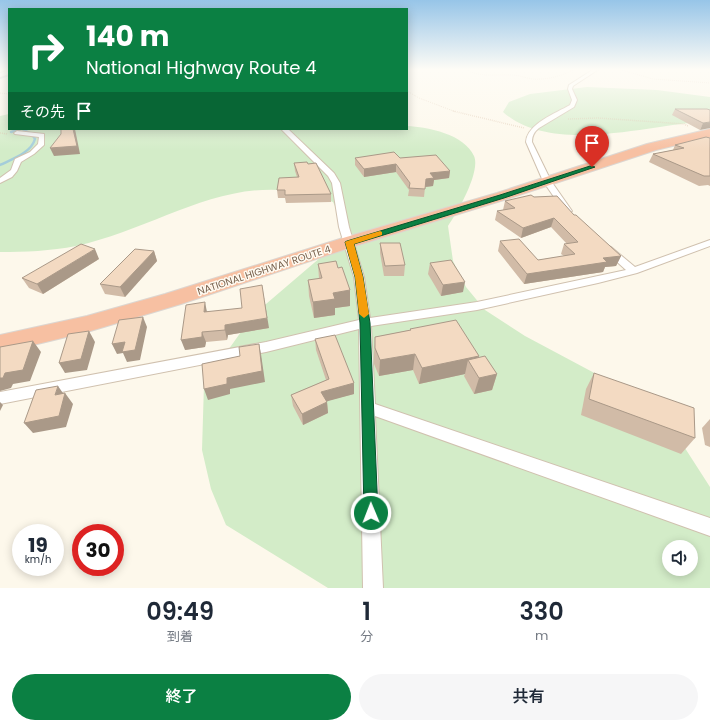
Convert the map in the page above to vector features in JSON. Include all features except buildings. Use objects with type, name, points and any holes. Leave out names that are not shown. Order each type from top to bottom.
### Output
[{"type":"highway","name":"NATIONAL HIGHWAY ROUTE 4","points":[[0,344],[87,324],[166,301],[349,242],[547,182],[652,148],[708,134]]},
{"type":"street","points":[[573,217],[547,182],[529,142],[529,135],[532,130],[572,106],[575,102],[574,96]]},
{"type":"street","points":[[285,130],[331,175],[336,183],[344,227],[359,277],[365,323],[369,408],[373,588]]},
{"type":"street","points":[[0,181],[8,177],[15,170],[18,161],[32,153],[41,145],[42,135],[17,133]]},
{"type":"street","points":[[600,242],[633,271]]},
{"type":"street","points":[[0,398],[266,346],[365,323],[477,306],[633,271],[710,243]]},
{"type":"street","points":[[369,408],[710,527]]},
{"type":"path","points":[[416,96],[462,114],[532,130]]},
{"type":"path","points":[[546,121],[593,118],[684,124],[708,134]]},
{"type":"green space","points":[[524,96],[706,96],[710,97],[710,121],[602,134],[574,135],[548,132],[524,125],[503,112],[509,102]]},
{"type":"green space","points":[[8,114],[8,130],[408,130],[408,126],[435,130],[454,137],[469,148],[474,156],[475,163],[474,172],[467,192],[448,226],[453,261],[466,287],[485,310],[525,336],[630,392],[674,431],[710,487],[710,588],[328,588],[226,525],[211,489],[202,450],[204,384],[253,315],[321,257],[342,236],[339,214],[333,202],[298,192],[265,190],[233,194],[202,202],[109,237],[76,246],[19,252],[0,252],[0,116]]},
{"type":"waterway","points":[[11,132],[18,130]]},
{"type":"waterway","points":[[0,165],[25,152],[33,144],[35,139],[32,134],[24,130]]},
{"type":"slow traffic","points":[[364,314],[359,277],[349,242],[380,233]]},
{"type":"route","points":[[371,513],[369,408],[365,323],[359,277],[349,242],[592,167]]}]
